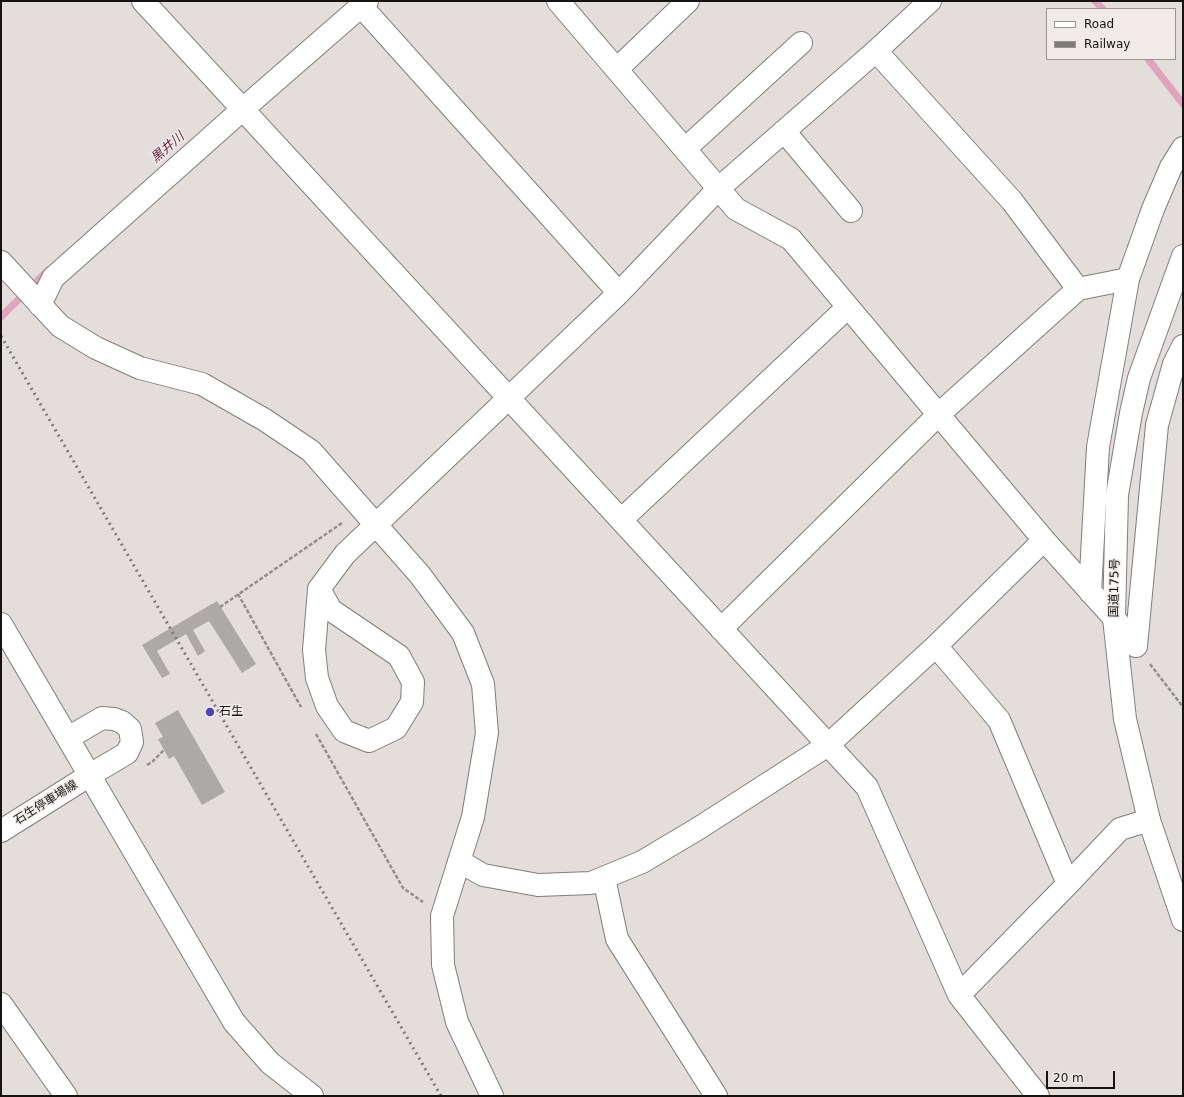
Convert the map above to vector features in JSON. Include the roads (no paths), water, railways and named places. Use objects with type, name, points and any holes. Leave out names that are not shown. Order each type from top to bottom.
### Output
[{"type":"main road","points":[[143,1],[867,788],[959,996],[1038,1096]]},
{"type":"main road","points":[[558,1],[736,209],[791,239],[1044,540],[1114,618],[1136,646],[1157,425],[1174,364],[1183,346]]},
{"type":"main road","points":[[617,69],[688,1]]},
{"type":"main road","points":[[319,589],[331,610],[399,656],[413,682],[412,702],[396,728],[369,741],[344,731],[327,706],[317,678],[314,650],[319,589],[345,554],[369,517],[508,398],[619,293],[719,188],[876,51],[930,1]]},
{"type":"main road","points":[[40,305],[53,278],[242,109],[364,4],[619,293]]},
{"type":"main road","points":[[685,149],[802,43]]},
{"type":"main road","points":[[876,51],[1012,201],[1078,289]]},
{"type":"main road","points":[[784,131],[851,211]]},
{"type":"main road","points":[[1090,592],[1098,447],[1128,279],[1153,209],[1171,167],[1183,148]]},
{"type":"main road","name":"国道175号","points":[[1183,256],[1139,378],[1131,413],[1117,495],[1114,618],[1126,719],[1149,820],[1183,920]]},
{"type":"main road","points":[[1,262],[60,326],[96,348],[140,368],[202,384],[265,420],[311,452],[420,575],[463,633],[484,684],[487,733],[473,817],[442,916],[443,965],[457,1022],[492,1096]]},
{"type":"main road","points":[[722,629],[939,414],[1078,289],[1128,279]]},
{"type":"main road","points":[[621,520],[848,306]]},
{"type":"main road","points":[[459,861],[483,874],[538,885],[591,883],[642,862],[699,828],[828,745],[936,646],[1044,540]]},
{"type":"main road","points":[[1,624],[234,1022],[270,1063],[312,1096]]},
{"type":"main road","points":[[936,646],[998,720],[1068,884]]},
{"type":"main road","name":"石生停車場線","points":[[1,832],[127,753],[132,742],[130,729],[122,722],[114,719],[102,718],[68,738]]},
{"type":"main road","points":[[959,996],[1120,829],[1149,820]]},
{"type":"main road","points":[[604,878],[617,939],[716,1096]]},
{"type":"main road","points":[[1,1004],[66,1096]]},
{"type":"waterway","name":"黒井川","points":[[1095,1],[1102,8]]},
{"type":"waterway","name":"黒井川","points":[[1149,60],[1183,104]]},
{"type":"waterway","name":"黒井川","points":[[1,317],[48,270]]},
{"type":"railway","points":[[1,336],[441,1096]]},
{"type":"place","name":"石生","points":[[210,712]]}]
